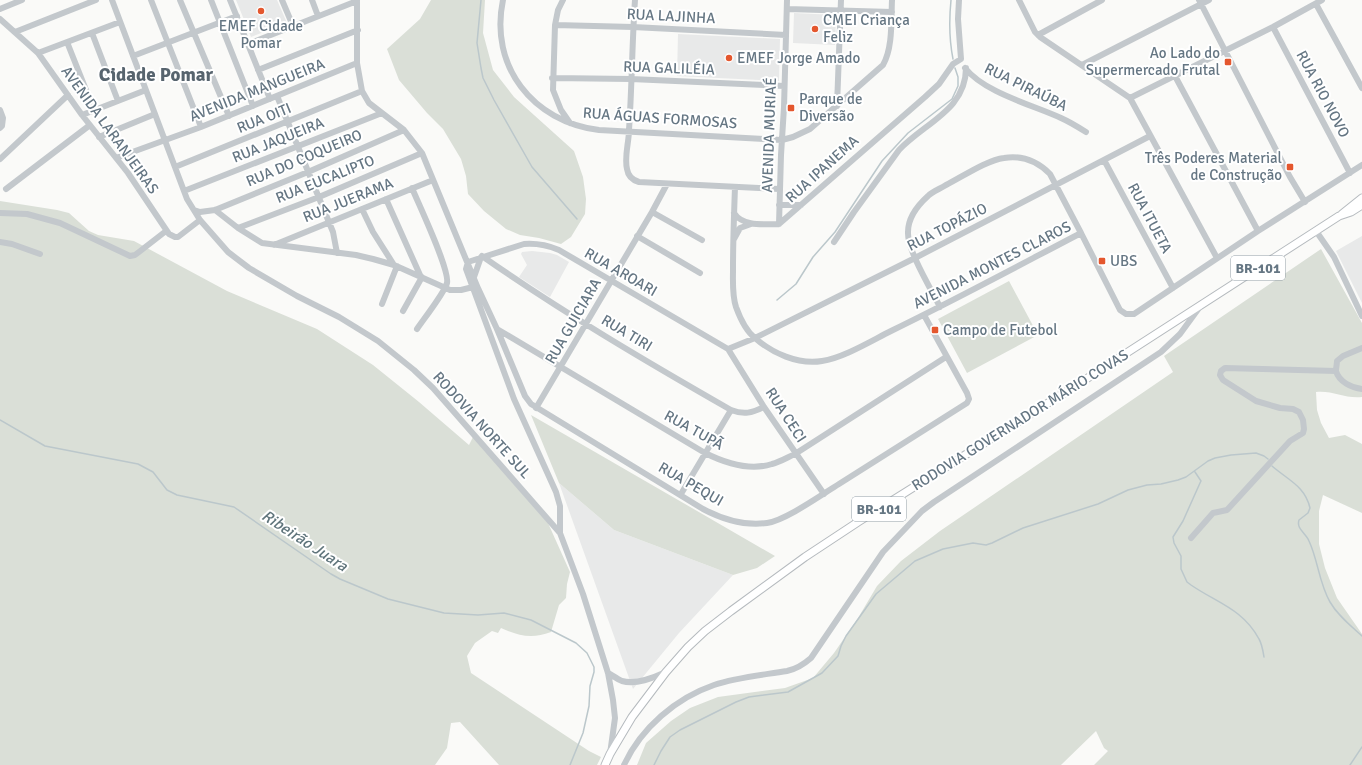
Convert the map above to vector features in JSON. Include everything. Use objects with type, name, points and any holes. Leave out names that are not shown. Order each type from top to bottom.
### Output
[{"type":"main road","name":"RODOVIA GOVERNADOR MÁRIO COVAS","points":[[605,765],[632,717],[666,672],[688,647],[705,631],[805,557],[1200,306],[1339,216],[1352,204],[1362,198]]},
{"type":"main road","name":"RODOVIA GOVERNADOR MÁRIO COVAS","points":[[1339,216],[1351,212],[1362,205]]},
{"type":"street","points":[[0,9],[22,0]]},
{"type":"street","points":[[15,32],[96,0]]},
{"type":"street","name":"RODOVIA NORTE SUL","points":[[112,0],[176,167],[184,192],[200,220],[228,252],[249,268],[297,296],[339,317],[372,337],[414,370],[438,394],[560,533],[583,594],[608,673],[613,700],[614,718],[610,754]]},
{"type":"street","points":[[152,0],[201,127]]},
{"type":"street","points":[[180,0],[229,116]]},
{"type":"street","points":[[211,0],[253,106]]},
{"type":"street","points":[[230,0],[270,99]]},
{"type":"street","points":[[282,0],[293,26]]},
{"type":"street","points":[[312,0],[318,16]]},
{"type":"street","points":[[248,44],[318,16],[342,3],[357,0],[358,63],[362,92],[369,103],[404,130],[422,153],[474,277],[475,287]]},
{"type":"street","name":"RUA ÁGUAS FORMOSAS","points":[[503,0],[500,22],[505,58],[511,73],[532,99],[543,108],[571,124],[599,130],[782,140]]},
{"type":"street","points":[[562,0],[555,25],[552,78],[553,90],[557,101],[571,124]]},
{"type":"street","points":[[635,0],[629,131],[626,157],[627,169],[631,178],[639,182],[780,189]]},
{"type":"street","name":"AVENIDA MURIAÉ","points":[[779,224],[787,0]]},
{"type":"street","points":[[837,106],[841,0]]},
{"type":"street","points":[[782,140],[793,137],[810,129],[878,70],[886,60],[889,48],[892,0]]},
{"type":"street","points":[[959,0],[958,19],[961,59]]},
{"type":"street","points":[[1019,0],[1038,35],[1130,98],[1217,258]]},
{"type":"street","points":[[1038,35],[1102,0]]},
{"type":"street","points":[[1082,66],[1200,2],[1209,0]]},
{"type":"street","points":[[1130,98],[1273,27],[1322,0]]},
{"type":"street","points":[[1200,2],[1290,177],[1305,202]]},
{"type":"street","points":[[1316,4],[1362,88]]},
{"type":"street","points":[[787,9],[892,12]]},
{"type":"street","points":[[133,56],[194,34],[237,16]]},
{"type":"street","name":"AVENIDA LARANJEIRAS","points":[[0,19],[38,53],[82,115],[141,192],[166,231]]},
{"type":"street","points":[[38,53],[120,22]]},
{"type":"street","name":"RUA LAJINHA","points":[[555,25],[633,27],[786,35]]},
{"type":"street","name":"RUA RIO NOVO","points":[[1273,27],[1350,173]]},
{"type":"street","points":[[258,70],[358,30]]},
{"type":"street","points":[[92,32],[118,101]]},
{"type":"street","points":[[67,42],[94,110]]},
{"type":"street","name":"RUA PIRAÚBA","points":[[961,59],[966,68],[976,78],[999,92],[1061,118],[1086,132]]},
{"type":"street","name":"RUA IPANEMA","points":[[779,224],[925,97],[939,84],[953,64],[961,59]]},
{"type":"street","name":"AVENIDA MANGUEIRA","points":[[116,158],[166,141],[358,63]]},
{"type":"street","points":[[834,242],[899,150],[907,141],[952,106],[957,100],[964,86],[966,68]]},
{"type":"street","points":[[1175,76],[1258,231]]},
{"type":"street","name":"RUA GALILÉIA","points":[[552,78],[631,79],[784,86]]},
{"type":"street","points":[[82,115],[146,90]]},
{"type":"street","name":"RUA OITI","points":[[176,167],[362,92]]},
{"type":"street","points":[[0,159],[68,95]]},
{"type":"street","points":[[277,96],[297,148],[335,237],[337,253]]},
{"type":"street","points":[[0,110],[3,118],[2,126],[0,128]]},
{"type":"street","name":"RUA JAQUEIRA","points":[[184,192],[382,113]]},
{"type":"street","points":[[99,137],[155,114]]},
{"type":"street","points":[[6,189],[90,125]]},
{"type":"street","name":"RUA DO COQUEIRO","points":[[214,210],[308,172],[404,130]]},
{"type":"street","name":"RUA TOPÁZIO","points":[[755,338],[915,258],[1150,136]]},
{"type":"street","name":"RUA EUCALIPTO","points":[[238,228],[318,197],[422,153]]},
{"type":"street","points":[[940,307],[915,258],[910,244],[908,231],[909,221],[913,213],[929,195],[977,169],[1003,158],[1024,158],[1044,167],[1057,185],[1081,233]]},
{"type":"street","name":"RUA ITUETA","points":[[1104,160],[1173,288]]},
{"type":"street","name":"AVENIDA MONTES CLAROS","points":[[735,187],[733,294],[744,324],[755,338],[776,352],[787,357],[821,362],[840,356],[924,315],[1081,233],[1118,307],[1124,313],[1129,315],[1134,314],[1258,231],[1362,165]]},
{"type":"street","name":"RUA JUERAMA","points":[[273,245],[433,180]]},
{"type":"street","name":"RUA GUICIARA","points":[[536,408],[587,324],[667,184]]},
{"type":"street","points":[[412,188],[447,276],[445,288],[417,329]]},
{"type":"street","points":[[386,199],[421,276]]},
{"type":"street","points":[[779,205],[801,206]]},
{"type":"street","points":[[362,209],[373,232],[395,265]]},
{"type":"street","points":[[194,210],[200,212],[214,210],[258,241],[273,245],[356,255],[395,265],[445,288],[455,290],[475,287]]},
{"type":"street","points":[[652,212],[702,240]]},
{"type":"street","points":[[0,213],[27,214],[60,223],[130,256],[136,255],[166,231],[171,236],[178,236],[200,220]]},
{"type":"street","points":[[734,213],[739,219],[752,224]]},
{"type":"street","points":[[733,240],[740,228],[752,224],[779,224]]},
{"type":"street","points":[[1316,231],[1334,257],[1362,316]]},
{"type":"street","points":[[637,236],[700,273]]},
{"type":"street","points":[[0,242],[12,244],[40,254]]},
{"type":"street","name":"RUA AROARI","points":[[468,262],[524,244],[542,244],[559,250],[728,349]]},
{"type":"street","points":[[474,277],[482,257]]},
{"type":"street","name":"RUA TIRI","points":[[482,257],[533,292],[673,377],[731,410],[739,413],[748,413],[764,407]]},
{"type":"street","points":[[468,262],[466,268],[475,287],[514,400],[556,492],[560,506],[560,533]]},
{"type":"street","points":[[382,304],[395,265]]},
{"type":"street","points":[[403,312],[421,276]]},
{"type":"street","name":"RUA PEQUI","points":[[475,287],[497,329],[524,396],[536,408],[681,494],[703,509],[722,517],[746,523],[766,523],[780,519],[824,494],[967,403],[969,400],[967,393],[946,357]]},
{"type":"street","points":[[624,765],[638,741],[654,723],[673,706],[685,698],[715,685],[732,680],[791,670],[803,665],[811,658],[883,552],[922,511],[1008,452],[1161,352],[1180,334],[1200,306]]},
{"type":"street","points":[[924,315],[946,357]]},
{"type":"street","name":"RUA TUPÃ","points":[[497,329],[705,453],[729,463],[756,467],[772,464],[795,454],[946,357]]},
{"type":"street","points":[[728,349],[755,338]]},
{"type":"street","points":[[1362,348],[1343,356],[1338,361],[1336,371],[1341,379],[1347,384],[1353,388],[1362,389]]},
{"type":"street","name":"RUA CECI","points":[[728,349],[795,454],[824,494]]},
{"type":"street","points":[[1191,538],[1213,513],[1227,510],[1290,441],[1303,433],[1304,429],[1303,420],[1299,412],[1293,409],[1280,408],[1256,401],[1223,380],[1220,375],[1221,371],[1225,368],[1336,371]]},
{"type":"street","points":[[681,494],[731,410]]},
{"type":"street","points":[[608,673],[617,679],[626,681],[648,679],[666,672]]},
{"type":"shaded area","name":"EMEF Cidade Pomar","points":[[236,0],[277,0],[287,23],[251,37]]},
{"type":"shaded area","points":[[431,0],[485,0],[483,33],[493,70],[514,97],[574,151],[583,177],[586,199],[585,214],[571,237],[561,244],[520,235],[506,229],[484,211],[468,194],[466,176],[461,159],[443,129],[427,113],[399,80],[387,49],[420,19]]},
{"type":"shaded area","name":"CMEI Criança Feliz","points":[[794,13],[836,15],[835,45],[793,43]]},
{"type":"shaded area","name":"EMEF Jorge Amado","points":[[678,34],[780,39],[779,81],[677,76]]},
{"type":"shaded area","points":[[0,201],[69,213],[89,231],[98,235],[134,241],[227,291],[317,329],[373,365],[469,445],[473,437],[548,523],[570,572],[566,598],[559,605],[551,632],[526,636],[501,628],[498,633],[492,631],[475,643],[467,656],[471,673],[589,751],[601,757],[597,765],[499,765],[460,722],[451,723],[447,748],[435,765],[0,765]]},
{"type":"shaded area","points":[[1362,236],[1362,303],[1336,251]]},
{"type":"shaded area","points":[[1321,249],[1362,323],[1362,397],[1350,397],[1328,392],[1316,392],[1317,410],[1321,423],[1329,438],[1345,435],[1362,444],[1362,513],[1323,495],[1319,511],[1319,544],[1325,568],[1337,598],[1362,634],[1362,765],[1094,765],[1108,751],[1104,748],[1096,731],[1061,765],[637,765],[646,743],[671,721],[690,708],[718,697],[785,688],[813,678],[834,653],[858,618],[877,586],[901,561],[940,531],[1173,372],[1164,356]]},
{"type":"shaded area","points":[[532,251],[557,255],[569,262],[550,297],[519,277],[527,265],[521,254],[522,252]]},
{"type":"shaded area","points":[[1009,281],[1038,335],[967,373],[938,319]]},
{"type":"shaded area","points":[[531,415],[775,556],[757,568],[733,575],[614,530],[559,483]]},
{"type":"shaded area","points":[[559,483],[614,530],[733,575],[679,633],[633,689]]},
{"type":"waterway","points":[[481,0],[477,43],[483,78],[532,167],[577,219]]},
{"type":"waterway","points":[[951,0],[950,30],[953,59]]},
{"type":"waterway","points":[[777,300],[796,284],[813,257],[835,232],[882,161],[908,133],[952,99],[958,86],[958,77],[955,68]]},
{"type":"waterway","name":"Ribeirão Juara","points":[[0,420],[45,446],[138,464],[153,472],[167,490],[177,495],[234,507],[331,574],[388,599],[444,613],[478,615],[504,613],[531,620],[576,643],[587,653],[594,667],[594,672],[590,686],[589,706],[583,733],[570,765]]},
{"type":"waterway","points":[[654,765],[670,737],[680,730],[736,702],[749,697],[788,692],[822,673],[838,656],[846,636],[876,594],[915,561],[943,549],[973,543],[986,545],[1023,528],[1098,504],[1128,490],[1178,480],[1186,477],[1208,461],[1215,458],[1256,453],[1268,459]]},
{"type":"waterway","points":[[1272,466],[1295,484],[1308,500],[1310,508],[1308,513],[1299,520],[1298,523],[1308,538],[1312,548],[1326,595],[1337,612],[1362,636]]},
{"type":"waterway","points":[[1195,472],[1201,481],[1183,521],[1173,537],[1174,543],[1181,556],[1181,569],[1187,582],[1237,613],[1245,620],[1253,629],[1260,641],[1264,657]]},
{"type":"waterway","points":[[1350,765],[1362,747]]},
{"type":"place","name":"EMEF Cidade Pomar","points":[[261,11]]},
{"type":"place","name":"CMEI Criança Feliz","points":[[815,29]]},
{"type":"place","name":"EMEF Jorge Amado","points":[[729,58]]},
{"type":"place","name":"Ao Lado do Supermercado Frutal","points":[[1228,62]]},
{"type":"place","name":"Parque de Diversão","points":[[791,108]]},
{"type":"place","name":"Três Poderes Material de Construção","points":[[1290,167]]},
{"type":"place","name":"UBS","points":[[1102,261]]},
{"type":"place","name":"Campo de Futebol","points":[[935,330]]},
{"type":"district","name":"Cidade Pomar","points":[[156,74]]}]
